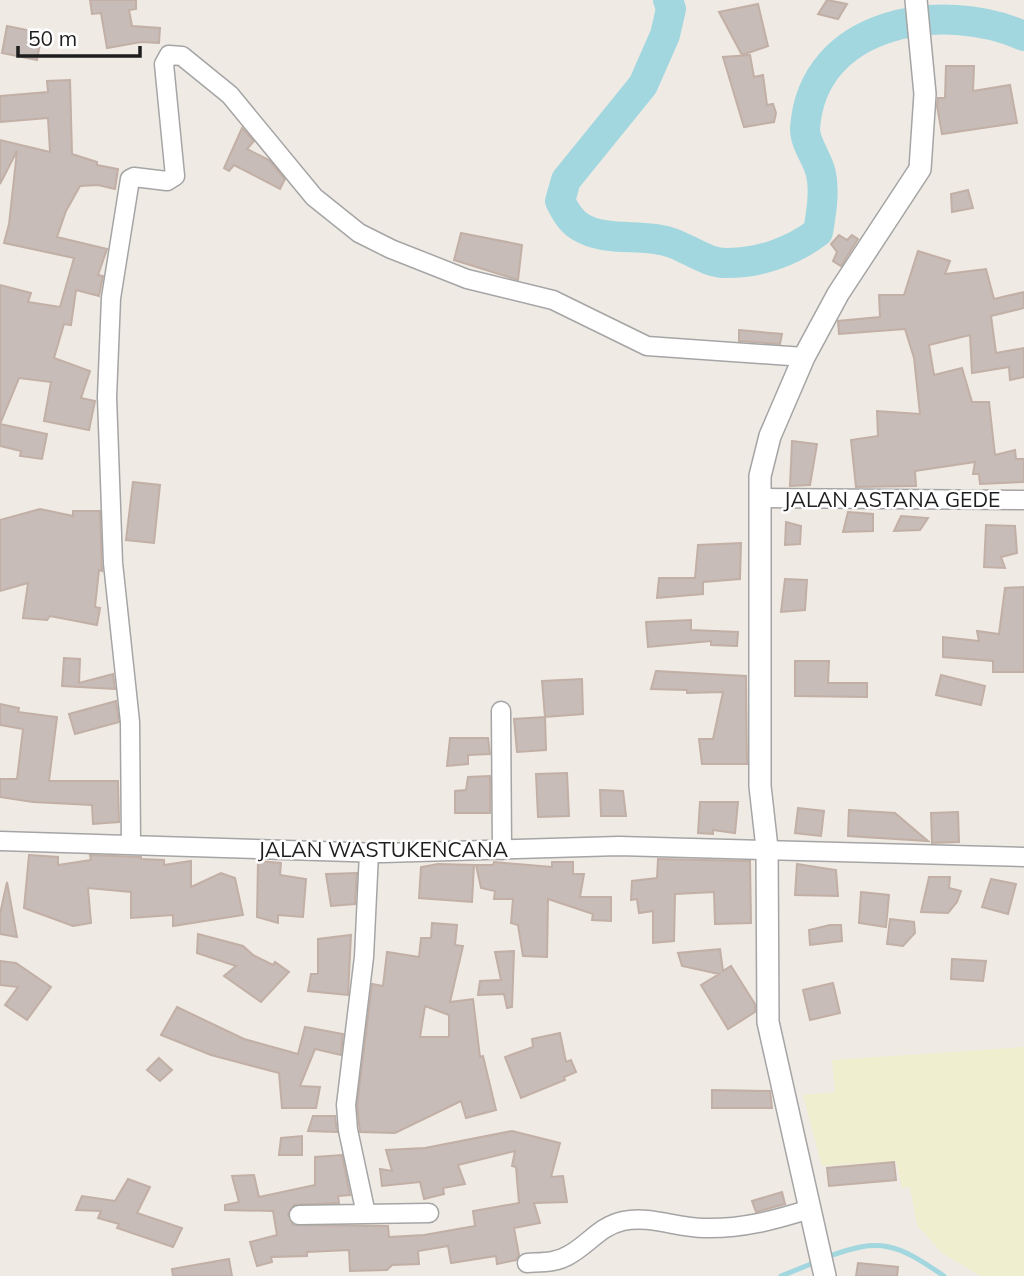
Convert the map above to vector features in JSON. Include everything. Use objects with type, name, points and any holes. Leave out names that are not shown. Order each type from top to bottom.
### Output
[{"type":"street","points":[[824,1273],[768,1022],[766,848],[760,786],[760,476],[766,447],[804,357],[838,294],[920,169],[925,94],[916,0]]},
{"type":"street","points":[[131,845],[131,742],[113,563],[107,353],[116,262],[130,179],[134,177],[167,181],[175,176],[164,64],[169,55],[182,56],[230,95],[314,197],[359,233],[391,249],[467,279],[552,300],[647,346],[804,357]]},
{"type":"street","name":"JALAN ASTANA GEDE","points":[[761,498],[1024,500]]},
{"type":"street","points":[[501,711],[502,850]]},
{"type":"street","name":"JALAN WASTUKENCANA","points":[[0,841],[369,853],[620,846],[1024,857]]},
{"type":"street","points":[[366,1214],[348,1130],[346,1105],[364,957],[369,853]]},
{"type":"street","points":[[527,1264],[557,1261],[569,1255],[596,1233],[622,1221],[652,1220],[684,1227],[720,1228],[761,1224],[810,1209]]},
{"type":"street","points":[[299,1215],[429,1213]]},
{"type":"green space","points":[[1024,1047],[1024,1276],[981,1276],[942,1253],[917,1225],[910,1187],[902,1188],[896,1161],[822,1166],[803,1095],[835,1092],[832,1060]]},
{"type":"building","points":[[90,0],[136,0],[136,9],[129,10],[132,26],[160,28],[159,43],[141,42],[107,48],[101,13],[92,14]]},
{"type":"building","points":[[827,0],[847,4],[838,19],[818,14]]},
{"type":"building","points":[[758,4],[768,46],[742,55],[719,12]]},
{"type":"building","points":[[7,26],[42,33],[37,60],[2,53]]},
{"type":"building","points":[[750,55],[754,77],[763,75],[767,105],[773,104],[776,113],[774,122],[744,127],[723,57]]},
{"type":"building","points":[[946,66],[974,66],[973,91],[1010,85],[1017,123],[942,134],[937,106],[938,98],[945,98]]},
{"type":"building","points":[[70,80],[72,154],[97,162],[97,165],[118,169],[115,189],[98,185],[80,186],[66,211],[57,237],[107,249],[98,275],[103,276],[99,296],[76,290],[71,325],[64,324],[54,358],[90,371],[81,398],[95,401],[89,430],[44,421],[51,382],[19,378],[0,424],[0,285],[31,293],[28,302],[60,307],[74,258],[4,243],[9,224],[17,151],[0,184],[0,140],[50,152],[48,118],[0,122],[0,96],[48,92],[47,81]]},
{"type":"building","points":[[242,128],[254,141],[247,149],[269,160],[285,179],[280,189],[234,165],[229,171],[224,168]]},
{"type":"building","points":[[968,190],[973,208],[952,212],[951,194]]},
{"type":"building","points":[[461,233],[522,245],[518,280],[454,260]]},
{"type":"building","points":[[839,235],[847,240],[852,235],[858,239],[841,266],[833,261],[837,252],[831,244]]},
{"type":"building","points":[[918,251],[950,261],[945,274],[986,269],[994,299],[1024,292],[1024,308],[991,316],[996,353],[1024,348],[1024,377],[1010,380],[1009,367],[972,373],[970,335],[929,345],[934,375],[962,368],[972,402],[989,402],[995,455],[1015,450],[1016,459],[1024,459],[1024,482],[980,484],[979,474],[973,474],[975,462],[915,471],[916,486],[856,487],[851,440],[878,436],[877,411],[920,414],[914,358],[905,329],[839,334],[838,321],[880,317],[879,295],[904,295]]},
{"type":"building","points":[[739,330],[782,334],[780,344],[739,341]]},
{"type":"building","points":[[0,424],[47,434],[42,459],[20,456],[21,451],[0,446]]},
{"type":"building","points":[[792,441],[817,444],[810,485],[790,486]]},
{"type":"building","points":[[133,482],[160,485],[154,543],[126,540]]},
{"type":"building","points":[[40,509],[73,516],[73,511],[100,511],[102,571],[99,570],[95,607],[100,608],[97,625],[50,616],[47,620],[23,618],[28,583],[0,591],[0,520]]},
{"type":"building","points":[[848,512],[873,514],[873,531],[843,532]]},
{"type":"building","points":[[901,516],[928,518],[920,530],[894,531]]},
{"type":"building","points":[[786,522],[801,526],[800,544],[785,545]]},
{"type":"building","points":[[986,525],[1015,526],[1017,553],[1001,557],[1005,568],[984,567]]},
{"type":"building","points":[[741,543],[740,579],[703,582],[703,594],[657,598],[659,578],[695,578],[698,545]]},
{"type":"building","points":[[785,579],[807,580],[805,610],[781,612]]},
{"type":"building","points":[[1024,587],[1024,672],[993,672],[993,661],[943,657],[943,637],[979,641],[977,631],[999,634],[1005,588]]},
{"type":"building","points":[[691,620],[691,630],[738,632],[737,646],[711,645],[711,641],[648,647],[646,622]]},
{"type":"building","points":[[64,658],[80,659],[79,683],[113,674],[115,689],[62,686]]},
{"type":"building","points":[[795,661],[829,661],[828,683],[867,683],[867,697],[795,696]]},
{"type":"building","points":[[656,671],[746,676],[747,764],[702,764],[699,739],[713,739],[723,692],[687,693],[687,690],[651,689]]},
{"type":"building","points":[[941,675],[985,686],[981,705],[936,695]]},
{"type":"building","points":[[582,679],[583,714],[545,717],[542,681]]},
{"type":"building","points":[[116,701],[119,722],[75,734],[69,714]]},
{"type":"building","points":[[0,704],[19,708],[18,712],[57,717],[49,781],[118,781],[119,822],[93,824],[92,805],[33,802],[0,797],[0,779],[17,779],[23,729],[0,725]]},
{"type":"building","points":[[545,717],[546,750],[517,752],[514,719]]},
{"type":"building","points":[[450,738],[488,738],[490,754],[468,755],[468,764],[447,766]]},
{"type":"building","points":[[567,773],[569,816],[538,817],[536,774]]},
{"type":"building","points":[[490,776],[490,813],[455,813],[455,791],[466,790],[468,777]]},
{"type":"building","points":[[600,790],[623,791],[626,816],[601,816]]},
{"type":"building","points":[[700,802],[738,802],[735,833],[713,830],[713,834],[698,833]]},
{"type":"building","points":[[798,808],[824,811],[821,836],[795,833]]},
{"type":"building","points":[[849,810],[895,813],[928,841],[848,836]]},
{"type":"building","points":[[958,812],[959,842],[932,843],[931,813]]},
{"type":"building","points":[[29,855],[58,857],[58,865],[91,860],[90,855],[164,860],[164,865],[191,861],[191,887],[221,873],[235,878],[243,915],[173,926],[173,915],[131,918],[131,892],[88,888],[91,923],[73,926],[24,908]]},
{"type":"building","points":[[658,859],[750,861],[751,923],[715,924],[714,892],[675,894],[674,941],[653,943],[653,911],[639,913],[637,899],[631,900],[632,881],[657,878]]},
{"type":"building","points":[[258,861],[281,863],[280,875],[306,879],[303,917],[278,915],[278,923],[257,917]]},
{"type":"building","points":[[494,862],[552,867],[552,862],[573,862],[573,874],[584,874],[580,897],[611,897],[611,921],[592,920],[593,914],[548,899],[547,957],[523,956],[518,925],[511,923],[513,899],[494,899],[495,891],[481,888],[476,865],[493,865]]},
{"type":"building","points":[[438,864],[474,865],[472,902],[419,898],[421,867]]},
{"type":"building","points":[[797,864],[836,870],[838,896],[795,895]]},
{"type":"building","points":[[357,873],[355,904],[331,906],[326,874]]},
{"type":"building","points":[[929,877],[950,877],[949,888],[961,891],[957,902],[948,913],[921,912]]},
{"type":"building","points":[[991,879],[1016,884],[1008,914],[982,907]]},
{"type":"building","points":[[7,882],[17,937],[0,934],[0,914]]},
{"type":"building","points":[[861,892],[889,895],[886,927],[859,923]]},
{"type":"building","points":[[890,919],[914,922],[915,933],[903,946],[887,944]]},
{"type":"building","points":[[432,923],[457,925],[455,945],[463,946],[450,1002],[473,999],[480,1057],[483,1056],[496,1110],[466,1118],[461,1101],[395,1133],[360,1132],[357,1105],[372,984],[383,986],[387,952],[419,957],[421,938],[431,938]],"holes":[[[425,1006],[449,1015],[449,1037],[420,1037]]]},
{"type":"building","points":[[841,925],[842,941],[810,945],[809,930]]},
{"type":"building","points":[[198,934],[243,946],[253,955],[273,965],[275,962],[289,972],[261,1002],[224,976],[236,966],[197,953]]},
{"type":"building","points":[[351,935],[348,995],[308,991],[311,974],[318,974],[318,939]]},
{"type":"building","points":[[720,949],[723,971],[731,966],[755,1004],[755,1012],[728,1029],[701,985],[719,974],[682,966],[678,953]]},
{"type":"building","points":[[514,951],[512,1007],[507,1008],[504,994],[478,995],[480,981],[501,980],[495,952]]},
{"type":"building","points":[[952,959],[986,961],[983,981],[951,979]]},
{"type":"building","points":[[0,961],[16,963],[51,987],[27,1020],[5,1005],[18,987],[0,985]]},
{"type":"building","points":[[833,983],[840,1013],[810,1020],[803,990]]},
{"type":"building","points":[[177,1007],[244,1039],[298,1054],[305,1027],[343,1034],[341,1055],[315,1049],[300,1086],[320,1087],[316,1108],[282,1108],[279,1073],[211,1055],[161,1035]]},
{"type":"building","points":[[560,1033],[566,1062],[571,1060],[576,1072],[564,1077],[565,1080],[521,1098],[505,1057],[533,1047],[532,1039]]},
{"type":"building","points":[[159,1058],[172,1070],[160,1081],[147,1070]]},
{"type":"building","points":[[712,1090],[770,1091],[772,1108],[712,1108]]},
{"type":"building","points":[[313,1116],[335,1116],[337,1132],[308,1131]]},
{"type":"building","points":[[512,1131],[560,1143],[551,1177],[563,1176],[567,1202],[534,1203],[540,1223],[514,1228],[519,1255],[516,1260],[497,1264],[496,1256],[451,1263],[448,1246],[418,1251],[419,1264],[392,1265],[387,1270],[350,1271],[349,1250],[307,1252],[307,1256],[271,1257],[272,1262],[257,1266],[250,1242],[277,1235],[273,1211],[225,1210],[225,1205],[239,1202],[232,1176],[254,1175],[259,1197],[315,1185],[315,1157],[342,1155],[350,1195],[338,1196],[339,1203],[294,1205],[288,1214],[293,1225],[388,1226],[389,1237],[424,1235],[475,1226],[473,1211],[519,1203],[516,1167],[512,1166],[515,1151],[458,1165],[465,1184],[443,1188],[444,1194],[424,1199],[420,1182],[382,1186],[380,1169],[392,1171],[386,1150],[425,1148]]},
{"type":"building","points":[[302,1136],[302,1155],[279,1155],[281,1138]]},
{"type":"building","points":[[894,1162],[896,1180],[829,1186],[827,1168]]},
{"type":"building","points":[[128,1179],[150,1187],[137,1213],[182,1228],[173,1247],[117,1228],[119,1224],[98,1218],[101,1211],[76,1210],[82,1196],[115,1201]]},
{"type":"building","points":[[782,1192],[785,1204],[756,1212],[752,1201]]},
{"type":"building","points":[[229,1259],[232,1276],[173,1276],[172,1269]]},
{"type":"building","points":[[858,1263],[898,1267],[897,1276],[856,1276]]},
{"type":"waterway","points":[[668,0],[671,9],[665,35],[643,85],[566,180],[560,201],[573,221],[589,231],[612,236],[658,239],[720,263],[752,261],[776,255],[818,232],[822,181],[805,129],[813,92],[831,63],[856,42],[887,28],[921,21],[957,20],[992,25],[1024,36]]},
{"type":"waterway","points":[[825,1258],[861,1247],[888,1247],[900,1250],[944,1276]]},
{"type":"waterway","points":[[781,1276],[816,1262]]}]
